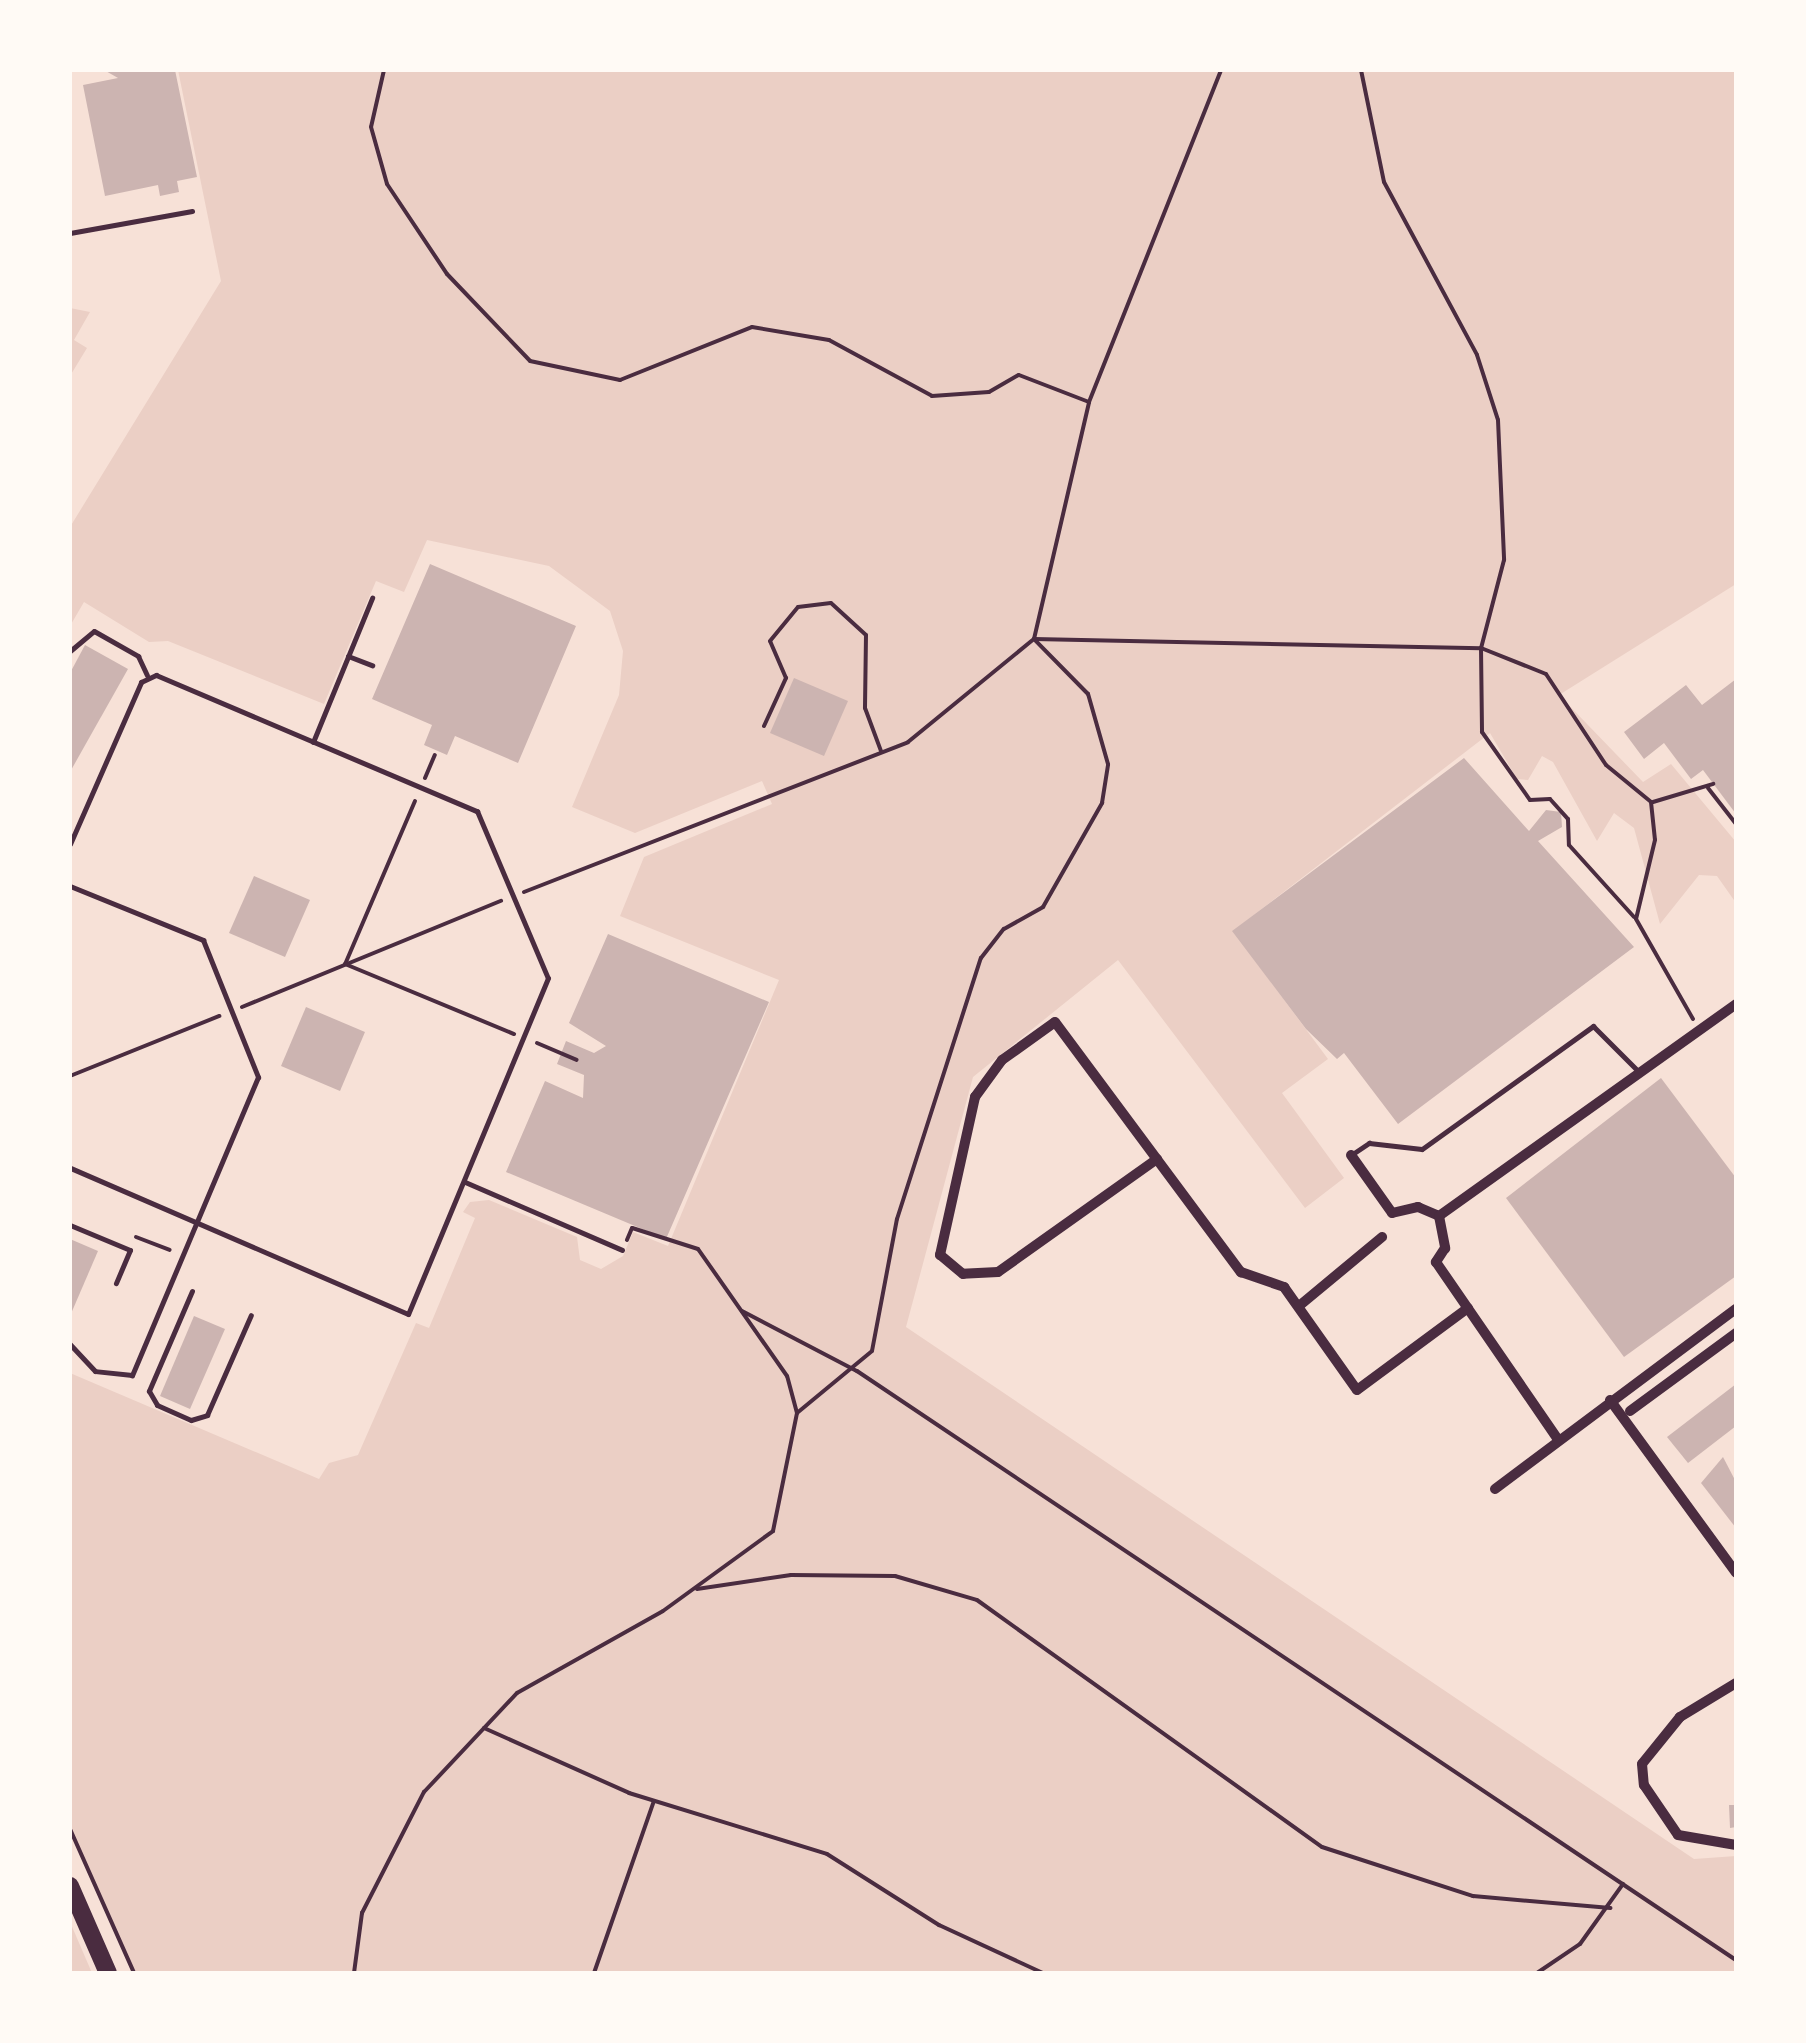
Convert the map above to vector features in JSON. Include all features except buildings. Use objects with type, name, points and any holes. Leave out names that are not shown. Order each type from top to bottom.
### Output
[{"type":"highway","points":[[70,1886],[108,1973]]},
{"type":"street","points":[[1439,1216],[1698,1026],[1736,1004]]},
{"type":"street","points":[[1156,1159],[998,1272],[981,1279],[949,1268],[936,1246],[975,1097],[1002,1060],[1055,1022],[1241,1272],[1284,1287],[1358,1390],[1468,1308]]},
{"type":"street","points":[[1351,1155],[1392,1214],[1418,1206],[1439,1216]]},
{"type":"street","points":[[1439,1216],[1445,1248],[1436,1262],[1557,1438]]},
{"type":"street","points":[[1299,1306],[1382,1237]]},
{"type":"street","points":[[1495,1490],[1557,1438],[1736,1309]]},
{"type":"street","points":[[1630,1411],[1736,1333]]},
{"type":"street","points":[[1610,1400],[1736,1573]]},
{"type":"street","points":[[1736,1683],[1680,1717],[1642,1764],[1644,1784],[1678,1835],[1736,1845]]},
{"type":"lane","points":[[70,233],[192,211]]},
{"type":"lane","points":[[313,742],[372,598]]},
{"type":"lane","points":[[70,651],[94,630],[138,656],[146,675],[477,810],[548,978],[526,1039],[408,1314],[70,1168]]},
{"type":"lane","points":[[348,656],[372,664]]},
{"type":"lane","points":[[70,844],[146,675]]},
{"type":"lane","points":[[70,886],[203,940],[258,1077],[132,1376],[116,1380],[70,1344]]},
{"type":"lane","points":[[1351,1155],[1369,1143],[1422,1149],[1593,1026],[1638,1071]]},
{"type":"lane","points":[[464,1182],[622,1250]]},
{"type":"lane","points":[[70,1225],[130,1250],[116,1283]]},
{"type":"lane","points":[[192,1292],[149,1391],[156,1405],[191,1420],[207,1415],[251,1315]]},
{"type":"path","points":[[384,70],[371,121],[387,184],[447,274],[530,361],[620,380],[752,327],[828,340],[932,396],[989,392],[1018,374],[1089,402]]},
{"type":"path","points":[[70,1076],[881,750],[944,720],[1034,639],[1089,402],[1222,70]]},
{"type":"path","points":[[1361,70],[1384,182],[1477,355],[1498,420],[1503,578],[1481,648],[1482,732],[1530,800],[1550,800],[1568,819],[1569,845],[1636,919],[1698,1026]]},
{"type":"path","points":[[764,726],[786,678],[770,642],[798,607],[831,604],[866,635],[865,708],[881,750]]},
{"type":"path","points":[[1034,639],[1481,648],[1546,674],[1606,765],[1651,802],[1654,840],[1636,919]]},
{"type":"path","points":[[797,1413],[857,1370],[884,1317],[897,1219],[981,958],[1004,929],[1043,907],[1105,792],[1106,748],[1088,694],[1034,639]]},
{"type":"path","points":[[346,964],[435,755]]},
{"type":"path","points":[[1651,802],[1710,786],[1736,824]]},
{"type":"path","points":[[346,964],[577,1060]]},
{"type":"path","points":[[354,1973],[362,1913],[424,1792],[517,1693],[693,1590],[773,1531],[797,1413],[787,1376],[698,1249],[632,1228],[622,1250]]},
{"type":"path","points":[[742,1311],[857,1370],[1736,1960]]},
{"type":"path","points":[[693,1590],[791,1575],[895,1576],[977,1600],[1322,1847],[1473,1896],[1610,1908]]},
{"type":"path","points":[[484,1728],[654,1801],[827,1854],[939,1925],[1043,1973]]},
{"type":"path","points":[[594,1973],[654,1801]]},
{"type":"path","points":[[70,1829],[134,1973]]},
{"type":"path","points":[[1538,1973],[1610,1908],[1623,1884]]},
{"type":"shaded area","points":[[178,70],[1736,70],[1736,584],[1559,695],[1643,782],[1671,764],[1736,842],[1736,903],[1717,876],[1699,875],[1660,924],[1634,828],[1614,813],[1597,841],[1553,762],[1542,756],[1528,780],[1517,779],[1490,733],[1233,931],[1328,1059],[1282,1093],[1344,1178],[1305,1208],[1118,960],[973,1077],[906,1327],[1694,1859],[1736,1856],[1736,1973],[134,1973],[70,1826],[70,1373],[319,1479],[329,1463],[358,1455],[416,1323],[429,1328],[475,1218],[463,1212],[470,1202],[489,1200],[577,1237],[580,1260],[601,1269],[623,1256],[633,1232],[668,1246],[779,980],[620,916],[644,857],[772,804],[762,781],[635,833],[572,807],[619,695],[623,651],[610,611],[549,566],[427,540],[404,592],[376,581],[324,704],[168,641],[149,642],[84,602],[70,626],[70,527],[221,281]]},
{"type":"shaded area","points":[[70,308],[90,312],[74,340],[87,348],[70,376]]},
{"type":"shaded area","points":[[70,1922],[92,1973],[70,1973]]}]
